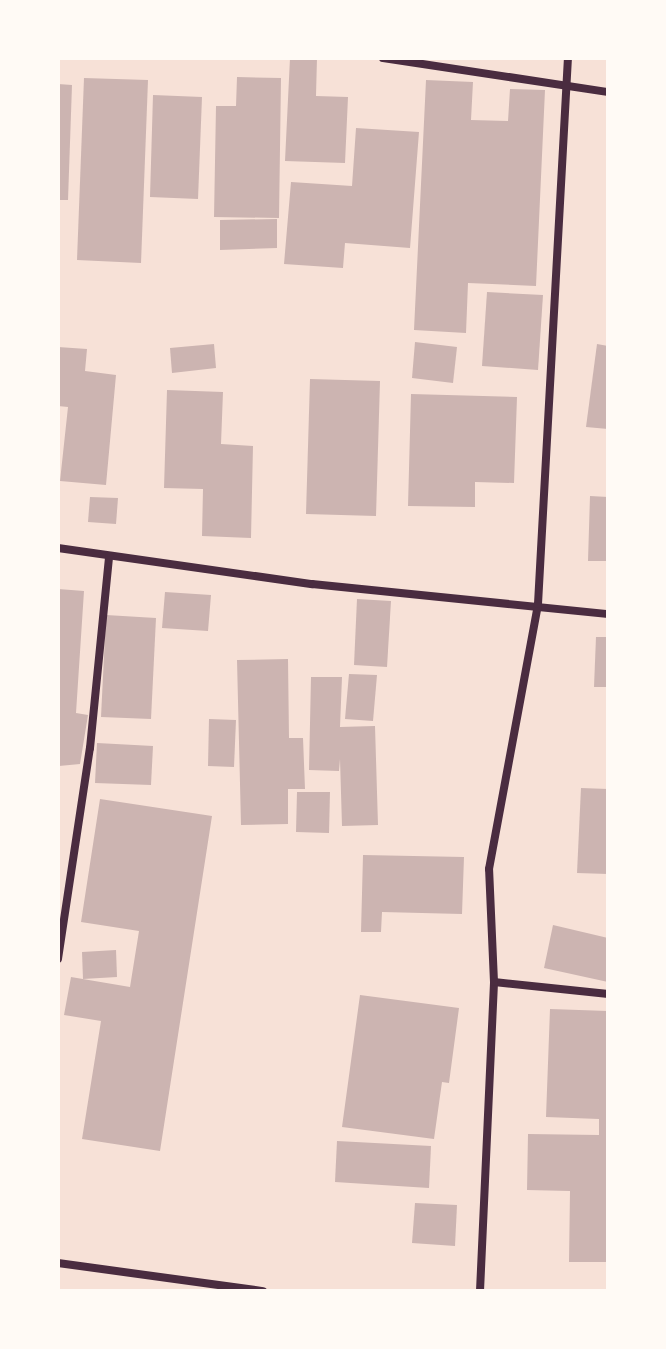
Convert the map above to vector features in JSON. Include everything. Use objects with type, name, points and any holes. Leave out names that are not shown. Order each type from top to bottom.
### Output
[{"type":"street","points":[[383,58],[567,83],[608,92]]},
{"type":"street","points":[[480,1291],[494,982],[489,869],[538,604],[568,58]]},
{"type":"street","points":[[58,548],[312,584],[538,604],[608,614]]},
{"type":"street","points":[[58,959],[90,748],[109,556]]},
{"type":"street","points":[[494,982],[608,994]]},
{"type":"street","points":[[58,1263],[263,1291]]},
{"type":"building","points":[[290,58],[317,58],[316,96],[348,97],[345,163],[285,161]]},
{"type":"building","points":[[237,77],[281,78],[279,218],[214,217],[216,106],[236,106]]},
{"type":"building","points":[[84,78],[148,80],[141,263],[77,260]]},
{"type":"building","points":[[426,80],[473,82],[471,120],[508,121],[510,89],[545,90],[536,286],[468,283],[466,333],[414,330]]},
{"type":"building","points":[[58,84],[72,85],[68,200],[58,200]]},
{"type":"building","points":[[153,95],[202,97],[198,199],[150,197]]},
{"type":"building","points":[[356,128],[419,132],[410,248],[345,243],[343,268],[284,264],[291,182],[352,186]]},
{"type":"building","points":[[277,219],[277,248],[220,250],[220,220]]},
{"type":"building","points":[[487,292],[543,295],[538,370],[482,366]]},
{"type":"building","points":[[415,342],[457,347],[453,383],[412,378]]},
{"type":"building","points":[[214,344],[216,368],[172,373],[170,348]]},
{"type":"building","points":[[597,344],[608,346],[608,429],[586,427]]},
{"type":"building","points":[[58,347],[87,349],[85,371],[116,375],[106,485],[60,481],[68,407],[58,406]]},
{"type":"building","points":[[310,379],[380,381],[376,516],[306,514]]},
{"type":"building","points":[[167,390],[223,392],[221,444],[253,446],[251,538],[202,536],[203,489],[164,488]]},
{"type":"building","points":[[411,394],[517,397],[514,483],[475,482],[475,507],[408,506]]},
{"type":"building","points":[[590,496],[608,497],[608,561],[588,561]]},
{"type":"building","points":[[90,497],[118,498],[116,524],[88,522]]},
{"type":"building","points":[[58,589],[84,591],[76,713],[88,715],[80,764],[59,766]]},
{"type":"building","points":[[165,592],[211,595],[208,631],[162,628]]},
{"type":"building","points":[[357,599],[391,601],[387,667],[354,665]]},
{"type":"building","points":[[106,615],[156,618],[151,719],[101,717]]},
{"type":"building","points":[[596,637],[608,637],[608,687],[594,687]]},
{"type":"building","points":[[288,659],[289,738],[303,738],[305,789],[288,789],[288,824],[241,825],[237,660]]},
{"type":"building","points":[[349,674],[377,675],[373,721],[345,719]]},
{"type":"building","points":[[311,677],[342,677],[340,727],[375,726],[378,825],[342,826],[340,759],[339,771],[309,770]]},
{"type":"building","points":[[209,719],[236,720],[234,767],[208,766]]},
{"type":"building","points":[[97,743],[153,746],[151,785],[95,783]]},
{"type":"building","points":[[581,788],[608,789],[608,874],[577,873]]},
{"type":"building","points":[[297,792],[330,792],[329,833],[296,832]]},
{"type":"building","points":[[100,799],[212,816],[160,1151],[82,1139],[101,1021],[64,1015],[71,977],[130,987],[139,931],[81,922]]},
{"type":"building","points":[[363,855],[464,857],[462,914],[382,912],[381,932],[361,932]]},
{"type":"building","points":[[553,925],[608,938],[608,982],[544,968]]},
{"type":"building","points":[[116,950],[117,977],[83,979],[82,952]]},
{"type":"building","points":[[360,995],[459,1008],[449,1083],[442,1082],[434,1139],[342,1127]]},
{"type":"building","points":[[550,1009],[608,1011],[608,1262],[569,1262],[570,1191],[527,1190],[528,1134],[599,1135],[599,1119],[546,1117]]},
{"type":"building","points":[[337,1141],[431,1146],[429,1188],[335,1182]]},
{"type":"building","points":[[415,1203],[457,1205],[455,1246],[412,1243]]}]
